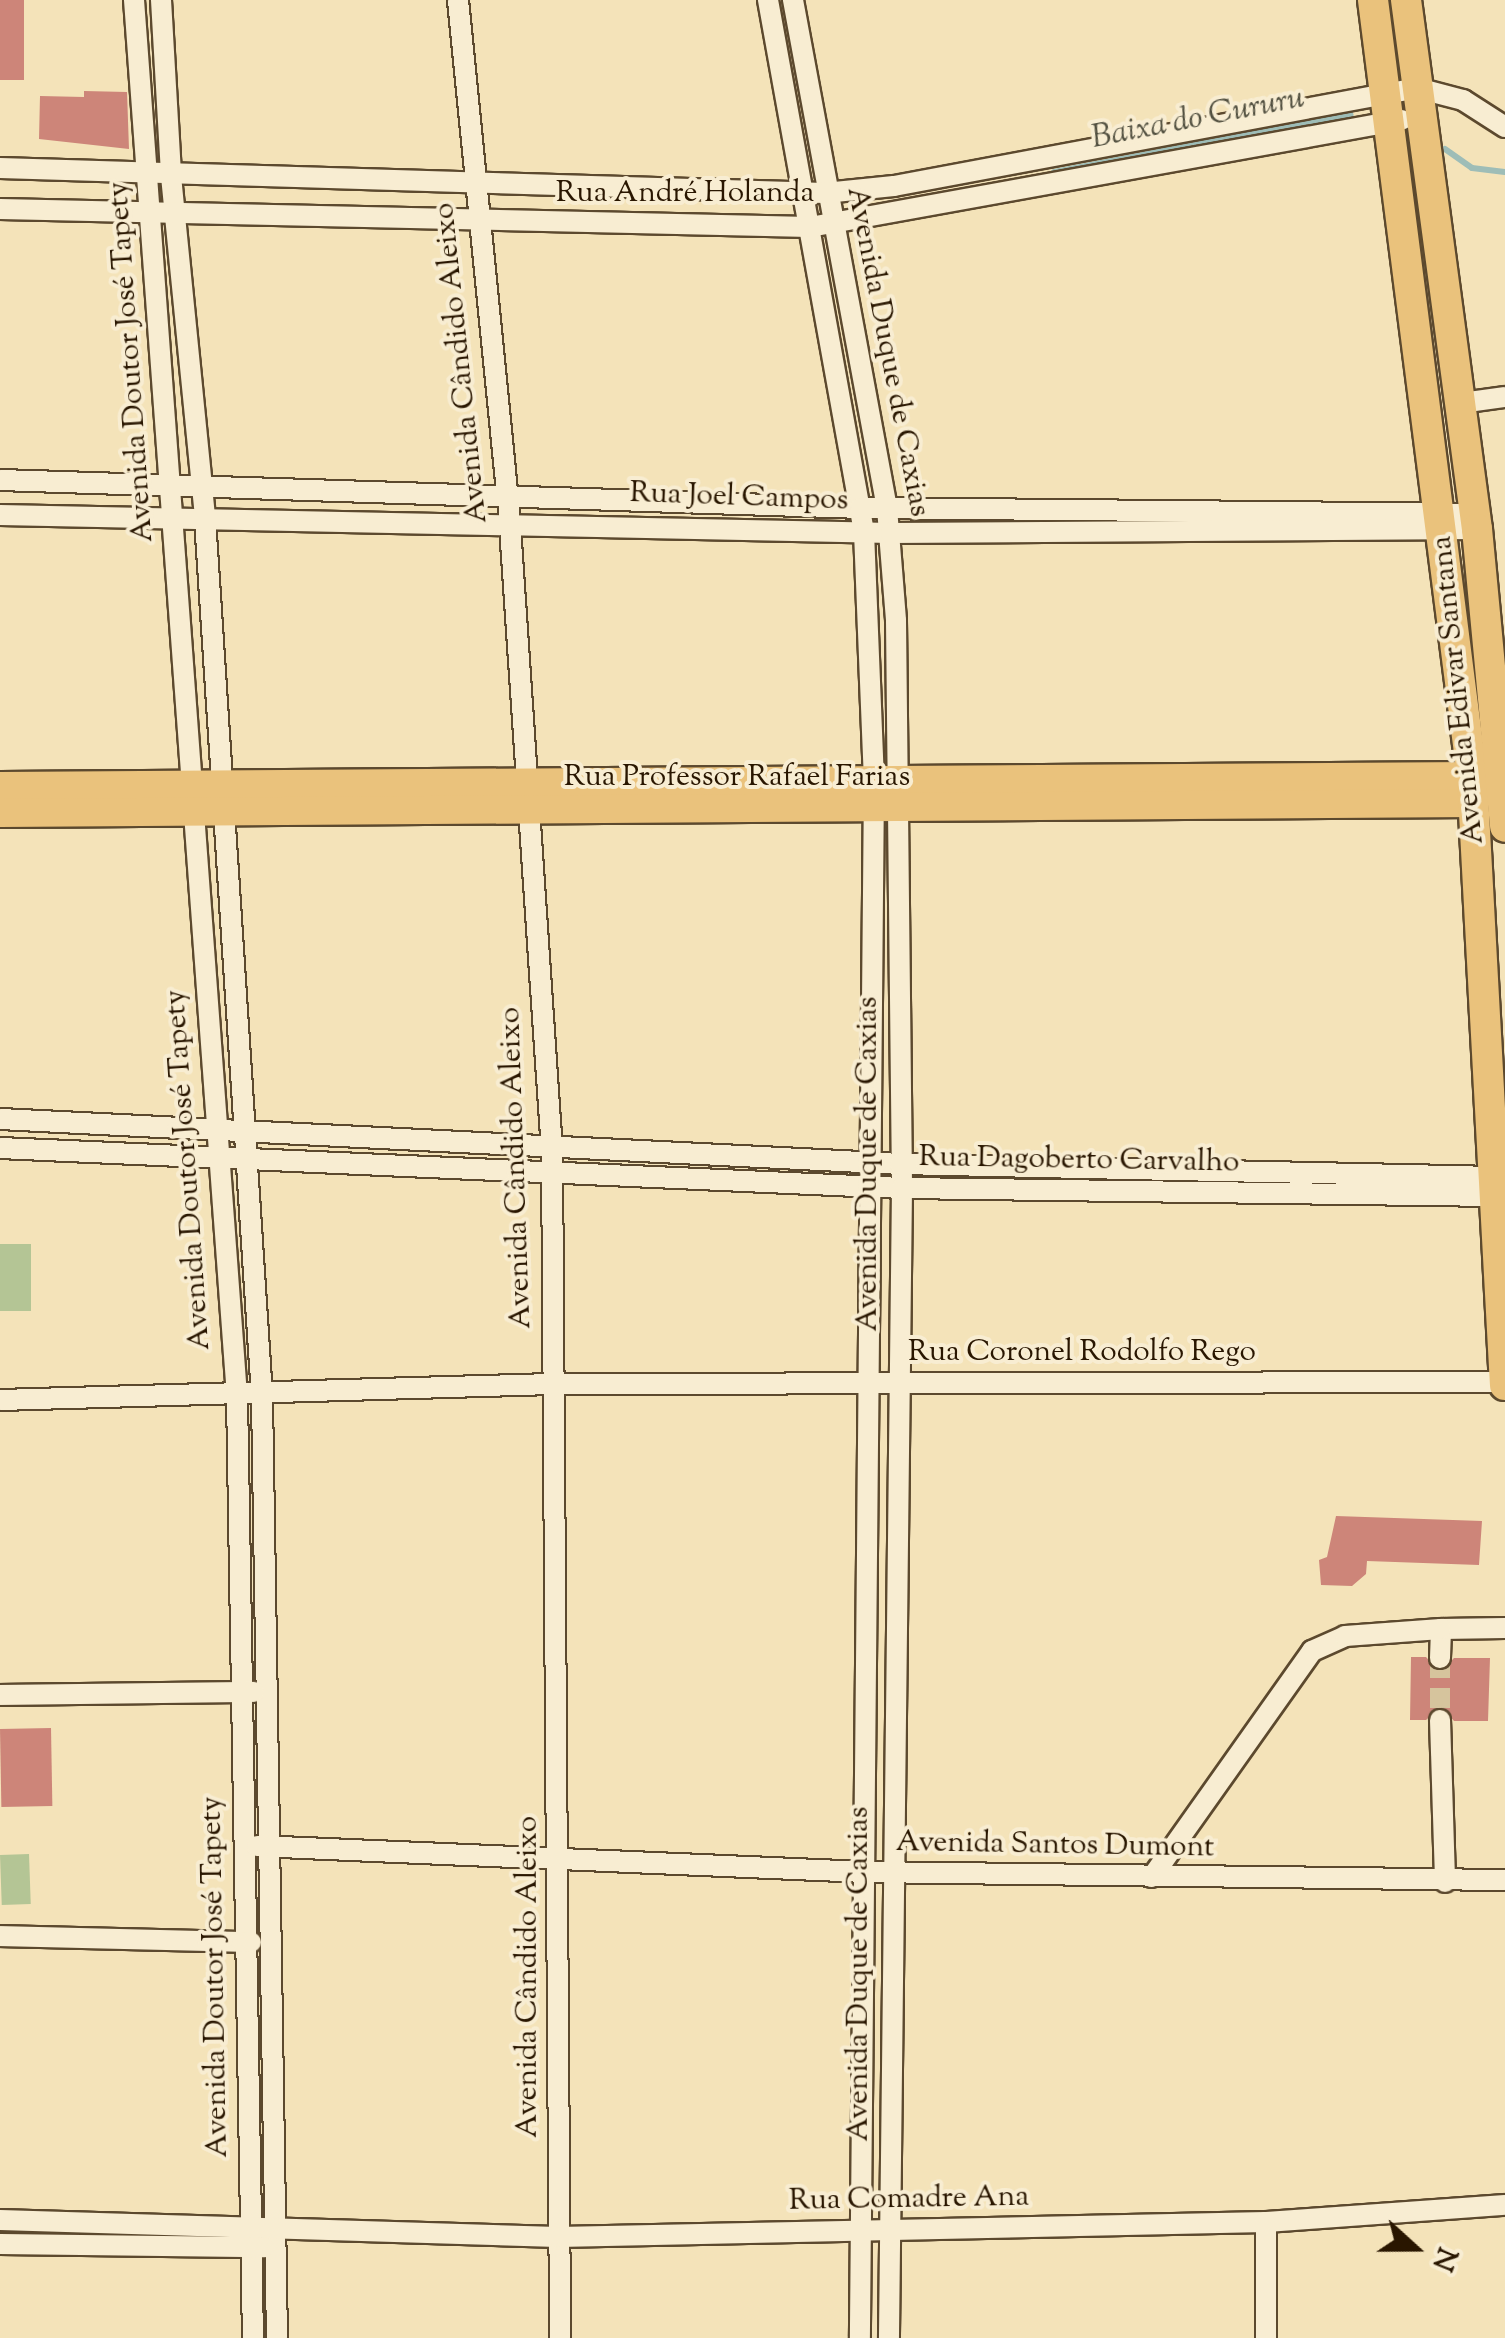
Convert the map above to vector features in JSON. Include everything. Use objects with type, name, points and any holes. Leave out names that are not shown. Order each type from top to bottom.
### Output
[{"type":"highway","name":"Avenida Edivar Santana","points":[[1373,0],[1473,790],[1505,1384]]},
{"type":"highway","name":"Avenida Edivar Santana","points":[[1406,0],[1476,521],[1505,827]]},
{"type":"main road","name":"Rua Professor Rafael Farias","points":[[0,786],[192,802],[222,816],[528,799],[1473,790]]},
{"type":"main road","name":"Rua Professor Rafael Farias","points":[[0,814],[192,802],[222,787],[528,799]]},
{"type":"street","name":"Avenida Doutor José Tapety","points":[[134,0],[174,484],[216,1162],[236,1396],[245,1846],[242,1942],[253,2338]]},
{"type":"street","name":"Avenida Doutor José Tapety","points":[[161,0],[171,176],[205,518],[262,1396],[277,2338]]},
{"type":"street","name":"Avenida Cândido Aleixo","points":[[458,0],[508,497],[552,1150],[560,1859],[560,2338]]},
{"type":"street","name":"Avenida Duque de Caxias","points":[[768,0],[815,193],[832,224],[891,533],[886,796],[871,1162],[873,1384],[860,2338]]},
{"type":"street","name":"Avenida Duque de Caxias","points":[[794,0],[815,193],[810,226],[864,532],[886,796],[902,1188],[890,1873],[889,2338]]},
{"type":"street","points":[[1419,102],[1452,96],[1505,127]]},
{"type":"street","name":"Rua André Holanda","points":[[0,168],[815,193],[894,186],[1419,102]]},
{"type":"street","name":"Rua André Holanda","points":[[0,210],[150,217],[810,226],[1419,102]]},
{"type":"street","points":[[1461,404],[1505,397]]},
{"type":"street","name":"Rua Joel Campos","points":[[0,480],[1441,522]]},
{"type":"street","name":"Rua Joel Campos","points":[[0,514],[175,521],[205,518],[509,522],[891,533],[1476,521]]},
{"type":"street","name":"Rua Dagoberto Carvalho","points":[[0,1119],[552,1150],[1497,1187]]},
{"type":"street","name":"Rua Dagoberto Carvalho","points":[[0,1148],[244,1164],[902,1188],[1497,1187]]},
{"type":"street","name":"Rua Coronel Rodolfo Rego","points":[[0,1400],[262,1396],[552,1384],[1505,1384]]},
{"type":"street","points":[[1152,1878],[1312,1652],[1345,1636],[1505,1628]]},
{"type":"street","points":[[1440,1658],[1441,1630]]},
{"type":"street","points":[[0,1696],[266,1692]]},
{"type":"street","points":[[1440,1720],[1445,1882]]},
{"type":"street","name":"Avenida Santos Dumont","points":[[245,1846],[890,1873],[1505,1880]]},
{"type":"street","points":[[0,1936],[268,1941]]},
{"type":"street","name":"Rua Comadre Ana","points":[[0,2220],[273,2224],[313,2233],[558,2238],[1266,2222],[1505,2205]]},
{"type":"street","points":[[1266,2222],[1266,2338]]},
{"type":"street","name":"Rua Comadre Ana","points":[[0,2244],[251,2248],[274,2247],[313,2233]]},
{"type":"green space","points":[[0,1244],[31,1244],[31,1311],[0,1311]]},
{"type":"green space","points":[[29,1854],[31,1904],[2,1905],[0,1855]]},
{"type":"building","points":[[0,0],[24,0],[24,80],[0,80]]},
{"type":"building","points":[[84,91],[127,92],[129,149],[39,139],[40,96],[84,97]]},
{"type":"building","points":[[1336,1516],[1482,1521],[1479,1565],[1367,1561],[1366,1574],[1352,1586],[1321,1585],[1319,1560],[1327,1557]]},
{"type":"building","points":[[1411,1657],[1426,1657],[1440,1672],[1454,1658],[1490,1658],[1488,1721],[1454,1721],[1441,1706],[1426,1720],[1410,1720]]},
{"type":"building","points":[[51,1728],[52,1806],[1,1807],[0,1729]]},
{"type":"waterway","name":"Baixa do Cururu","points":[[1054,172],[1351,115]]},
{"type":"waterway","name":"Baixa do Cururu","points":[[1445,149],[1472,168],[1505,172]]},
{"type":"tunnel","points":[[1440,1658],[1440,1720]]}]
